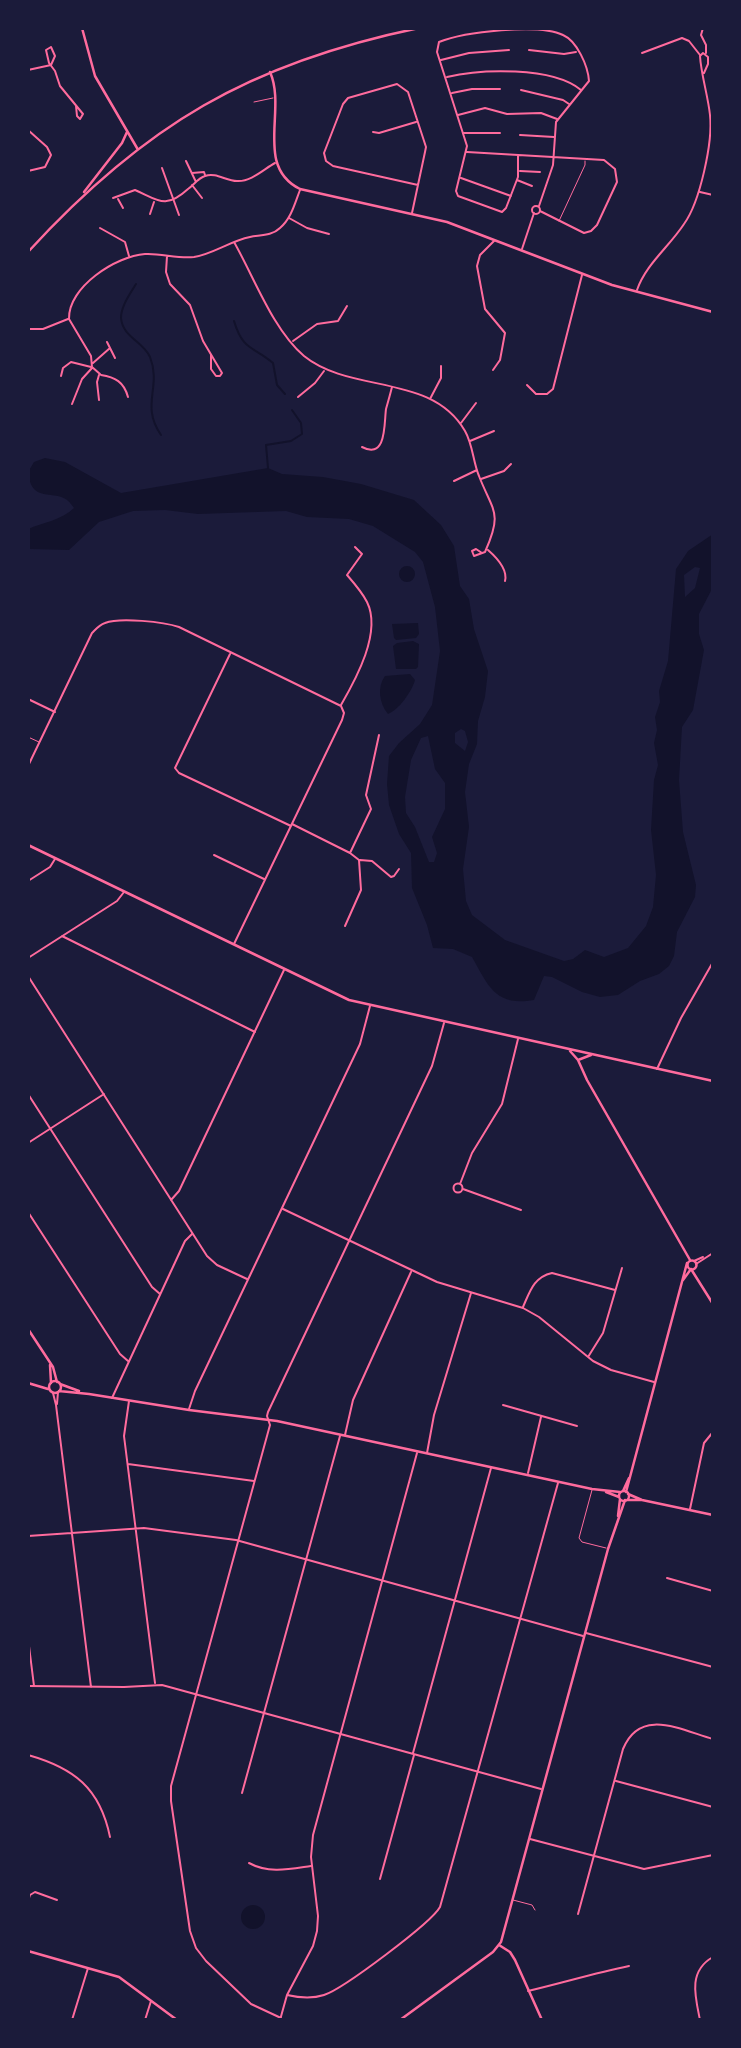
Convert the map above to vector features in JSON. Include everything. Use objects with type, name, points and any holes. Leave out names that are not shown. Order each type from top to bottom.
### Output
[{"type":"street","points":[[82,28],[95,76],[138,148]]},
{"type":"street","points":[[80,197],[138,148],[210,100],[270,72],[349,44],[419,28]]},
{"type":"street","points":[[704,28],[701,35],[706,45],[708,64],[704,73]]},
{"type":"street","points":[[518,156],[516,180],[506,208],[499,213],[460,198],[456,191],[467,146],[436,47],[441,41],[500,30],[559,33],[569,38],[578,51],[590,78],[589,83],[557,120],[553,165],[539,206],[540,211]]},
{"type":"street","points":[[637,292],[646,271],[685,224],[699,192],[711,127],[701,56],[689,41],[682,38],[642,54]]},
{"type":"street","points":[[440,61],[469,53],[509,50]]},
{"type":"street","points":[[529,50],[567,54],[578,51]]},
{"type":"street","points":[[701,56],[706,54]]},
{"type":"street","points":[[28,70],[51,65],[60,86],[76,105]]},
{"type":"street","points":[[270,72],[275,86],[275,163],[283,176],[300,189],[447,222],[583,274],[637,292],[713,312]]},
{"type":"street","points":[[446,78],[480,72],[520,72],[563,81],[582,91]]},
{"type":"street","points":[[412,214],[426,147],[408,92],[402,85],[392,84],[351,97],[343,104],[324,158],[332,166],[418,185]]},
{"type":"street","points":[[451,93],[472,89],[500,89]]},
{"type":"street","points":[[522,90],[563,100],[569,104]]},
{"type":"street","points":[[457,115],[485,108],[508,114],[541,113],[557,120]]},
{"type":"street","points":[[373,132],[379,133],[417,122]]},
{"type":"street","points":[[28,130],[47,147],[51,155],[45,167],[28,171]]},
{"type":"street","points":[[28,252],[80,197],[122,143],[127,132]]},
{"type":"street","points":[[463,133],[500,133]]},
{"type":"street","points":[[520,135],[554,137]]},
{"type":"street","points":[[466,152],[604,160],[610,164],[617,176],[597,225],[591,231],[584,233],[540,211]]},
{"type":"street","points":[[186,161],[195,182]]},
{"type":"street","points":[[113,198],[135,190],[154,201],[174,200],[205,176],[242,181],[275,163]]},
{"type":"street","points":[[162,168],[178,215]]},
{"type":"street","points":[[518,170],[540,172]]},
{"type":"street","points":[[191,174],[204,172],[205,176]]},
{"type":"street","points":[[460,178],[511,196]]},
{"type":"street","points":[[516,180],[532,186]]},
{"type":"street","points":[[192,186],[202,198]]},
{"type":"street","points":[[128,397],[126,388],[119,380],[100,374],[92,365],[91,356],[69,319],[70,305],[76,293],[111,266],[130,257],[146,254],[191,257],[234,242],[275,232],[289,218],[300,189]]},
{"type":"street","points":[[699,192],[713,195]]},
{"type":"street","points":[[118,198],[123,208]]},
{"type":"street","points":[[150,214],[154,201]]},
{"type":"street","points":[[521,250],[534,214],[533,208],[539,206]]},
{"type":"street","points":[[534,214],[540,211]]},
{"type":"street","points":[[289,218],[307,228],[329,234]]},
{"type":"street","points":[[100,228],[125,242],[130,257]]},
{"type":"street","points":[[493,370],[499,360],[505,333],[485,309],[477,266],[480,255],[494,240]]},
{"type":"street","points":[[234,242],[279,326],[305,356],[325,369],[348,378],[410,389],[430,400],[460,423],[495,510],[495,524],[487,549],[482,553]]},
{"type":"street","points":[[167,255],[167,279],[173,289],[190,305],[211,355],[222,373],[220,376],[216,377],[212,370],[211,355]]},
{"type":"street","points":[[527,385],[536,394],[547,394],[552,389],[583,274]]},
{"type":"street","points":[[291,342],[317,324],[338,321],[347,306]]},
{"type":"street","points":[[28,329],[43,329],[69,319]]},
{"type":"street","points":[[107,342],[115,358]]},
{"type":"street","points":[[72,404],[82,379],[110,348]]},
{"type":"street","points":[[61,376],[63,368],[71,362],[92,365]]},
{"type":"street","points":[[430,400],[441,378],[441,366]]},
{"type":"street","points":[[298,397],[315,383],[325,369]]},
{"type":"street","points":[[99,400],[97,382],[100,374]]},
{"type":"street","points":[[362,447],[374,449],[384,439],[386,410],[393,386]]},
{"type":"street","points":[[460,423],[477,403]]},
{"type":"street","points":[[469,441],[494,431]]},
{"type":"street","points":[[481,480],[503,471],[511,464]]},
{"type":"street","points":[[454,481],[477,470]]},
{"type":"street","points":[[341,706],[362,667],[371,626],[368,603],[347,575],[362,554],[355,547]]},
{"type":"street","points":[[487,549],[497,558],[505,572],[505,581]]},
{"type":"street","points":[[28,766],[92,634],[98,627],[112,621],[172,625],[341,706],[344,713],[342,720],[234,945]]},
{"type":"street","points":[[230,653],[175,768],[179,773],[350,853],[359,860],[372,861],[391,877],[399,869]]},
{"type":"street","points":[[28,699],[55,712]]},
{"type":"street","points":[[350,853],[371,809],[366,795],[379,735]]},
{"type":"street","points":[[28,845],[336,995],[444,1022],[713,1081]]},
{"type":"street","points":[[214,855],[265,880]]},
{"type":"street","points":[[28,881],[50,867],[56,858]]},
{"type":"street","points":[[345,926],[361,891],[359,860]]},
{"type":"street","points":[[28,958],[117,901],[124,892]]},
{"type":"street","points":[[62,936],[254,1032]]},
{"type":"street","points":[[657,1069],[681,1018],[713,962]]},
{"type":"street","points":[[171,1199],[179,1191],[285,970]]},
{"type":"street","points":[[28,976],[211,1261],[248,1280]]},
{"type":"street","points":[[188,1410],[360,1044],[370,1005]]},
{"type":"street","points":[[418,1451],[313,1835],[312,1866],[318,1916],[317,1931],[313,1946],[287,1995],[280,2019],[262,2011],[244,1998],[201,1955],[190,1931],[170,1791],[270,1425],[270,1408],[434,1061],[444,1022]]},
{"type":"street","points":[[463,1189],[458,1193],[454,1190],[455,1185],[460,1184],[472,1153],[502,1104],[518,1038]]},
{"type":"street","points":[[567,1049],[578,1060],[713,1304]]},
{"type":"street","points":[[578,1060],[594,1054]]},
{"type":"street","points":[[28,1094],[152,1287],[160,1294]]},
{"type":"street","points":[[28,1143],[104,1094]]},
{"type":"street","points":[[460,1184],[463,1189],[521,1210]]},
{"type":"street","points":[[282,1209],[437,1282],[523,1308],[539,1317],[587,1357],[611,1370],[654,1382]]},
{"type":"street","points":[[28,1212],[120,1354],[129,1362]]},
{"type":"street","points":[[112,1398],[185,1241],[192,1233]]},
{"type":"street","points":[[400,2020],[494,1952],[499,1945],[683,1280],[691,1265],[713,1253]]},
{"type":"street","points":[[683,1280],[691,1265]]},
{"type":"street","points":[[587,1357],[603,1333],[622,1268]]},
{"type":"street","points":[[242,1793],[353,1400],[412,1271]]},
{"type":"street","points":[[523,1308],[535,1283],[542,1276],[552,1273],[615,1290]]},
{"type":"street","points":[[427,1454],[435,1415],[471,1292]]},
{"type":"street","points":[[28,1329],[55,1372],[59,1392],[56,1405]]},
{"type":"street","points":[[49,1362],[91,1687]]},
{"type":"street","points":[[28,1383],[51,1392],[83,1393],[188,1410],[268,1419],[713,1515]]},
{"type":"street","points":[[36,1385],[58,1383],[83,1393]]},
{"type":"street","points":[[129,1401],[124,1428],[155,1684]]},
{"type":"street","points":[[503,1405],[577,1426]]},
{"type":"street","points":[[527,1475],[541,1416]]},
{"type":"street","points":[[690,1510],[704,1443],[713,1432]]},
{"type":"street","points":[[128,1464],[255,1481]]},
{"type":"street","points":[[380,1879],[492,1467]]},
{"type":"street","points":[[287,1995],[310,1998],[331,1992],[435,1915],[444,1897],[558,1482]]},
{"type":"street","points":[[606,1492],[620,1498]]},
{"type":"street","points":[[620,1498],[625,1495]]},
{"type":"street","points":[[620,1498],[625,1495]]},
{"type":"street","points":[[618,1516],[620,1498]]},
{"type":"street","points":[[28,1536],[136,1528],[239,1541],[520,1619],[713,1667]]},
{"type":"street","points":[[667,1578],[713,1591]]},
{"type":"street","points":[[28,1638],[34,1687]]},
{"type":"street","points":[[28,1686],[124,1687],[155,1684],[542,1790]]},
{"type":"street","points":[[579,1914],[625,1743],[631,1734],[641,1727],[658,1724],[713,1739]]},
{"type":"street","points":[[28,1755],[59,1765],[81,1780],[97,1800],[110,1836]]},
{"type":"street","points":[[615,1780],[713,1807]]},
{"type":"street","points":[[529,1839],[644,1868],[713,1855]]},
{"type":"street","points":[[249,1863],[264,1870],[312,1866]]},
{"type":"street","points":[[28,1900],[35,1892],[57,1900]]},
{"type":"street","points":[[499,1945],[513,1956],[542,2020]]},
{"type":"street","points":[[28,1951],[119,1978],[177,2020]]},
{"type":"street","points":[[700,2020],[694,1989],[695,1980],[701,1967],[713,1957]]},
{"type":"street","points":[[528,1991],[629,1966]]},
{"type":"street","points":[[72,2020],[88,1968]]},
{"type":"street","points":[[145,2020],[152,2000]]},
{"type":"lane","points":[[254,102],[275,97]]},
{"type":"lane","points":[[559,221],[585,165],[585,159]]},
{"type":"lane","points":[[28,737],[40,742]]},
{"type":"lane","points":[[592,1489],[579,1538],[582,1542],[608,1549]]},
{"type":"lane","points":[[512,1900],[532,1905],[535,1910]]},
{"type":"shaded area","points":[[45,458],[65,462],[121,493],[268,468],[282,474],[323,477],[361,484],[414,500],[441,525],[454,546],[460,586],[469,599],[474,629],[488,671],[485,697],[478,721],[477,744],[469,764],[465,792],[469,827],[463,869],[466,901],[472,915],[505,940],[564,961],[573,959],[585,950],[604,957],[628,948],[646,926],[653,907],[656,875],[651,830],[654,780],[658,765],[654,743],[657,730],[655,717],[668,661],[676,569],[688,551],[713,534],[713,587],[699,614],[699,634],[704,650],[693,710],[682,727],[679,780],[683,832],[696,885],[695,897],[677,932],[674,956],[669,966],[618,995],[600,997],[544,976],[534,1000],[521,1001],[501,997],[494,992],[472,957],[453,949],[433,948],[412,888],[411,853],[399,834],[389,805],[387,784],[389,756],[420,724],[432,705],[440,651],[435,607],[423,562],[415,552],[373,526],[349,519],[307,517],[286,511],[198,514],[165,510],[133,511],[99,522],[69,550],[28,549],[28,529],[58,518],[74,508],[61,497],[35,490],[28,472],[34,462]],"holes":[[[695,567],[700,568],[695,588],[685,597],[684,575]],[[461,729],[465,731],[468,742],[465,751],[455,743],[455,733]],[[428,736],[435,769],[445,783],[445,809],[432,837],[437,853],[434,862],[429,862],[415,827],[406,813],[405,797],[411,760],[421,738]]]},
{"type":"shaded area","points":[[407,566],[413,568],[413,580],[407,582],[401,580],[399,574],[401,568]]},
{"type":"shaded area","points":[[418,623],[419,634],[416,638],[394,638],[392,624]]},
{"type":"shaded area","points":[[413,641],[419,644],[418,667],[396,669],[393,646]]},
{"type":"shaded area","points":[[410,674],[415,680],[411,689],[401,704],[388,714],[380,695],[382,680],[385,676]]},
{"type":"shaded area","points":[[248,1905],[258,1905],[265,1912],[265,1922],[258,1929],[248,1929],[241,1922],[241,1912]]},
{"type":"waterway","points":[[136,284],[124,305],[121,318],[125,330],[150,357],[154,378],[152,414],[161,435]]},
{"type":"waterway","points":[[234,321],[245,343],[273,363],[277,385],[285,394]]},
{"type":"waterway","points":[[268,468],[266,445],[291,441],[302,434],[301,423],[292,410]]}]
